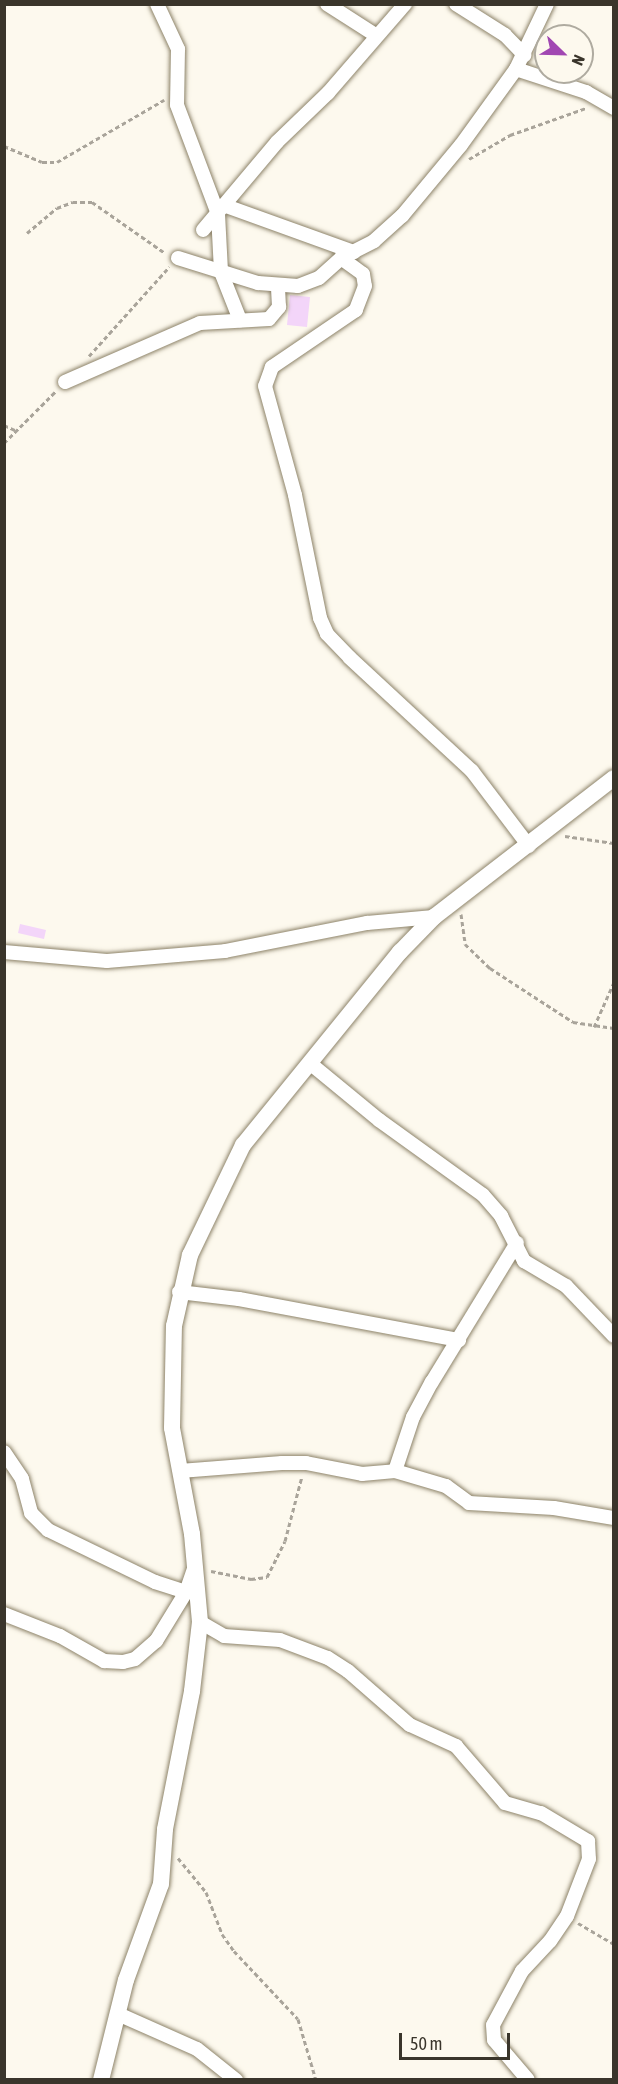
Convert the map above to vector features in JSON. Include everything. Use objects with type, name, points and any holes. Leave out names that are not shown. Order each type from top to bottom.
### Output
[{"type":"street","points":[[157,4],[178,49],[176,93],[183,128],[222,210],[221,272],[240,320]]},
{"type":"street","points":[[327,4],[377,36]]},
{"type":"street","points":[[203,230],[277,142],[328,93],[405,4]]},
{"type":"street","points":[[456,4],[505,35],[524,55]]},
{"type":"street","points":[[178,258],[221,272],[278,286],[310,283],[389,228],[441,167],[516,69],[547,4]]},
{"type":"street","points":[[516,69],[608,104]]},
{"type":"street","points":[[222,210],[348,255],[363,273],[364,286],[356,310],[272,367],[265,386],[295,495],[320,618],[327,634],[471,771],[534,842]]},
{"type":"street","points":[[65,382],[183,328],[200,323],[276,315],[278,286]]},
{"type":"street","points":[[101,2079],[118,2014],[161,1884],[164,1844],[200,1622],[195,1567],[172,1428],[172,1370],[179,1292],[190,1255],[237,1155],[400,952],[434,917],[614,778]]},
{"type":"street","points":[[6,955],[107,961],[225,951],[367,923],[434,917]]},
{"type":"street","points":[[311,1064],[379,1120],[483,1195],[501,1216],[517,1243],[524,1261],[566,1286],[614,1336]]},
{"type":"street","points":[[395,1471],[413,1417],[496,1272],[517,1243]]},
{"type":"street","points":[[179,1292],[239,1299],[459,1340]]},
{"type":"street","points":[[4,1452],[22,1479],[31,1513],[48,1530],[155,1582],[186,1592]]},
{"type":"street","points":[[180,1471],[306,1463],[362,1474],[395,1471],[446,1486],[469,1503],[554,1508],[614,1518]]},
{"type":"street","points":[[4,1614],[60,1636],[104,1661],[123,1662],[135,1659],[156,1641],[186,1592],[195,1567]]},
{"type":"street","points":[[200,1622],[224,1636],[280,1640],[328,1658],[348,1671],[410,1725],[456,1746],[505,1803],[541,1813],[588,1842],[589,1859],[567,1916],[510,1989],[493,2025],[494,2040],[528,2079]]},
{"type":"street","points":[[118,2014],[198,2049],[236,2079]]},
{"type":"path","points":[[4,146],[42,162],[57,162],[176,93]]},
{"type":"path","points":[[441,167],[465,161],[510,135],[608,104]]},
{"type":"path","points":[[4,443],[65,382],[178,258],[92,202],[73,202],[57,208],[27,233]]},
{"type":"path","points":[[4,425],[17,431]]},
{"type":"path","points":[[534,842],[566,836],[614,843]]},
{"type":"path","points":[[465,895],[462,930],[465,944],[474,955],[540,1004],[573,1022],[594,1028],[614,1028]]},
{"type":"path","points":[[594,1028],[614,982]]},
{"type":"path","points":[[195,1567],[251,1579],[267,1577],[285,1541],[306,1463]]},
{"type":"path","points":[[164,1844],[206,1892],[222,1934],[234,1951],[298,2019],[316,2079]]},
{"type":"path","points":[[567,1916],[614,1944]]},
{"type":"building","points":[[290,295],[310,297],[307,327],[287,325]]},
{"type":"building","points":[[20,924],[46,930],[44,939],[18,933]]}]
